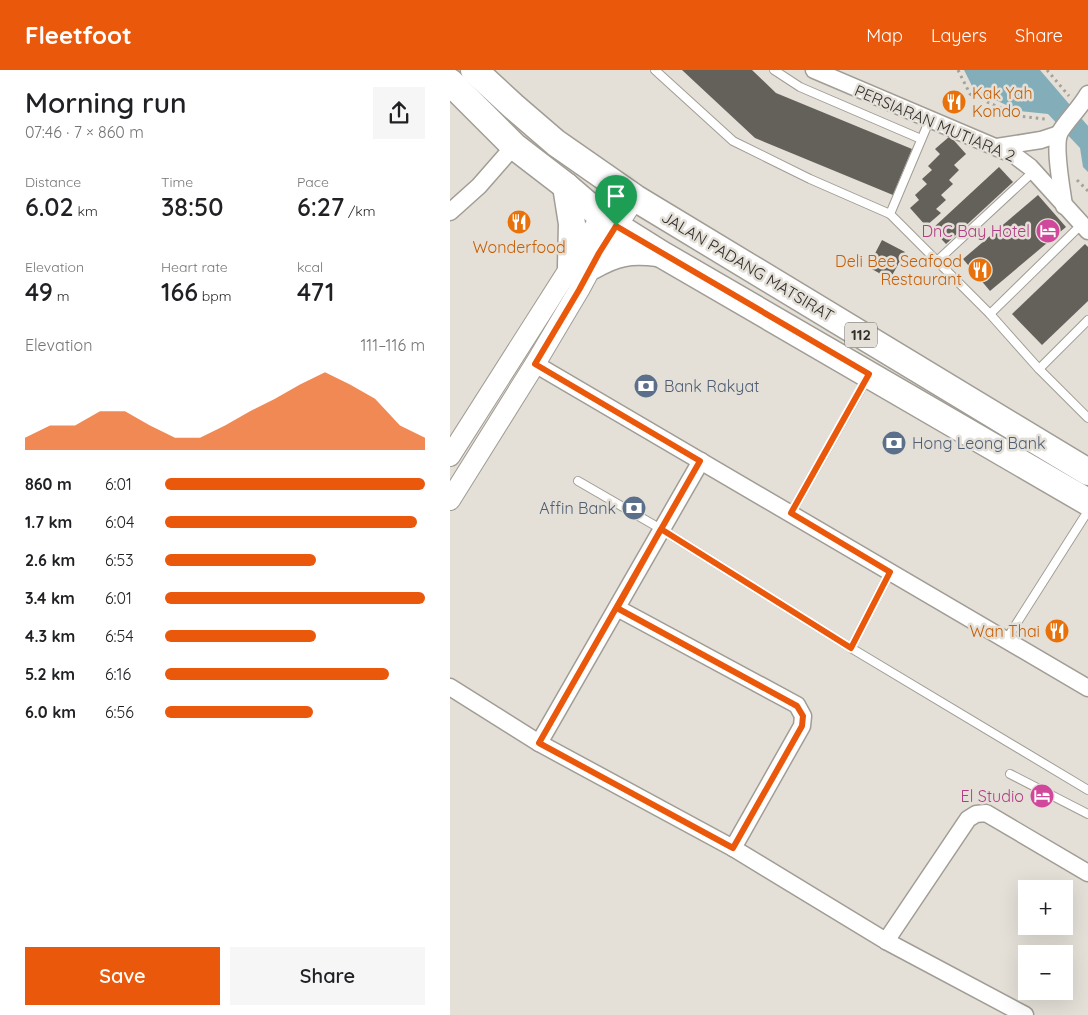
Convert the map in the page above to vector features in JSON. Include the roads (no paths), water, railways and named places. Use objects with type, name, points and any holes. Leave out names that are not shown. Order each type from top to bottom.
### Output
[{"type":"main road","name":"JALAN PADANG MATSIRAT","points":[[474,70],[556,143],[627,192],[1088,472]]},
{"type":"main road","name":"JALAN PADANG MATSIRAT","points":[[450,82],[514,146],[609,222],[1088,502]]},
{"type":"main road","points":[[566,186],[581,266],[622,252],[637,251],[661,254]]},
{"type":"street","name":"PERSIARAN MUTIARA 2","points":[[814,70],[1014,155],[1030,167],[1085,227]]},
{"type":"street","points":[[998,147],[1041,140],[1060,132],[1082,104]]},
{"type":"street","points":[[1060,132],[1057,157],[1064,206]]},
{"type":"street","points":[[450,212],[479,186],[514,146]]},
{"type":"street","points":[[450,456],[581,266],[627,192]]},
{"type":"street","points":[[450,500],[535,364],[581,266]]},
{"type":"street","points":[[535,364],[1088,688]]},
{"type":"street","points":[[539,743],[700,461]]},
{"type":"street","points":[[617,608],[797,706],[803,716],[802,726],[733,848]]},
{"type":"street","points":[[450,687],[539,743],[733,848],[886,942],[1025,1015]]},
{"type":"street","points":[[886,942],[968,819],[976,814],[986,813],[1088,873]]},
{"type":"lane","points":[[654,70],[734,141],[810,179],[890,214],[990,314],[1039,369],[1088,418]]},
{"type":"lane","points":[[774,70],[800,87],[921,139]]},
{"type":"lane","points":[[890,214],[930,119]]},
{"type":"lane","points":[[937,261],[1033,172]]},
{"type":"lane","points":[[990,314],[1085,227]]},
{"type":"lane","points":[[1039,369],[1088,320]]},
{"type":"lane","points":[[791,513],[869,374]]},
{"type":"lane","points":[[578,481],[661,529],[851,648],[1088,790]]},
{"type":"lane","points":[[1006,640],[1088,511]]},
{"type":"lane","points":[[851,648],[890,572]]},
{"type":"lane","points":[[1010,774],[1088,814]]},
{"type":"water","points":[[964,70],[1040,70],[1088,126],[1088,172],[1083,167],[1080,148],[1048,114],[1019,111],[974,90]]},
{"type":"place","name":"Kak Yah Kondo","points":[[954,102]]},
{"type":"place","name":"Wonderfood","points":[[519,222]]},
{"type":"place","name":"DnC Bay Hotel","points":[[1048,231]]},
{"type":"place","name":"Deli Bee Seafood Restaurant","points":[[980,270]]},
{"type":"place","name":"Bank Rakyat","points":[[646,386]]},
{"type":"place","name":"Hong Leong Bank","points":[[894,443]]},
{"type":"place","name":"Affin Bank","points":[[634,508]]},
{"type":"place","name":"Wan Thai","points":[[1057,631]]},
{"type":"place","name":"El Studio","points":[[1042,796]]}]
